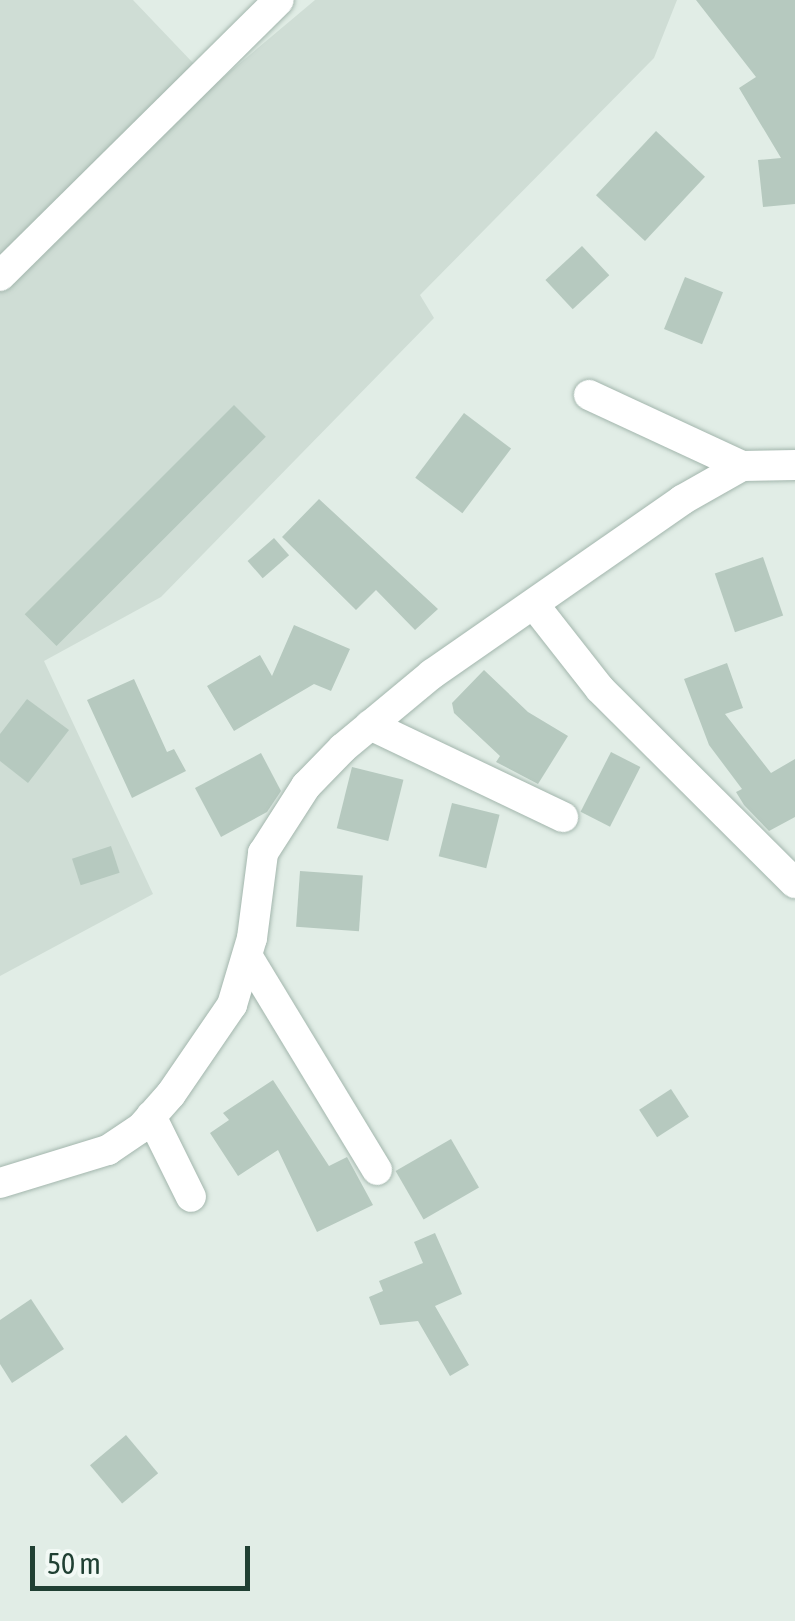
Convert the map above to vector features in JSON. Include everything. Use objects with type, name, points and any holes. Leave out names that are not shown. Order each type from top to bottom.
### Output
[{"type":"street","points":[[0,276],[279,0]]},
{"type":"street","points":[[590,395],[742,466],[795,465]]},
{"type":"street","points":[[0,1183],[108,1150],[151,1116],[206,1049],[232,1005],[248,957],[264,853],[306,786],[370,724],[682,500],[742,466]]},
{"type":"street","points":[[534,606],[600,689],[795,884]]},
{"type":"street","points":[[370,724],[563,817]]},
{"type":"street","points":[[248,957],[377,1170]]},
{"type":"street","points":[[151,1116],[191,1197]]},
{"type":"shaded area","points":[[0,0],[133,0],[214,85],[315,0],[677,0],[654,58],[420,295],[434,318],[161,597],[44,661],[153,894],[0,976]]},
{"type":"building","points":[[696,0],[795,0],[795,204],[763,207],[758,160],[781,158],[739,88],[756,77]]},
{"type":"building","points":[[656,131],[705,177],[645,241],[596,195]]},
{"type":"building","points":[[582,246],[609,275],[573,309],[545,280]]},
{"type":"building","points":[[685,277],[723,292],[702,344],[664,329]]},
{"type":"building","points":[[234,405],[266,437],[57,646],[25,614]]},
{"type":"building","points":[[464,413],[511,449],[462,513],[415,478]]},
{"type":"building","points":[[319,499],[438,609],[415,630],[376,590],[356,610],[282,537]]},
{"type":"building","points":[[274,538],[289,555],[263,578],[248,561]]},
{"type":"building","points":[[763,557],[783,616],[735,632],[715,574]]},
{"type":"building","points":[[294,625],[350,649],[331,691],[314,684],[234,731],[207,686],[260,655],[272,676]]},
{"type":"building","points":[[727,663],[743,708],[725,714],[771,773],[795,759],[795,817],[769,831],[744,805],[736,792],[742,789],[709,745],[684,679]]},
{"type":"building","points":[[484,670],[528,712],[568,736],[538,784],[496,762],[500,756],[454,713],[452,703]]},
{"type":"building","points":[[134,679],[167,752],[174,749],[186,771],[132,798],[87,700]]},
{"type":"building","points":[[27,699],[69,730],[28,783],[0,761],[0,734]]},
{"type":"building","points":[[611,752],[640,767],[610,827],[581,812]]},
{"type":"building","points":[[261,753],[281,791],[267,812],[221,837],[195,788]]},
{"type":"building","points":[[352,767],[403,780],[388,841],[337,828]]},
{"type":"building","points":[[452,803],[500,815],[486,868],[439,856]]},
{"type":"building","points":[[111,846],[120,873],[81,885],[72,859]]},
{"type":"building","points":[[300,871],[363,875],[359,931],[296,927]]},
{"type":"building","points":[[273,1080],[329,1166],[347,1157],[373,1205],[317,1232],[278,1150],[238,1176],[210,1133],[229,1120],[223,1113]]},
{"type":"building","points":[[671,1089],[689,1117],[657,1137],[639,1110]]},
{"type":"building","points":[[451,1139],[479,1187],[424,1219],[396,1171]]},
{"type":"building","points":[[435,1233],[462,1294],[435,1306],[469,1365],[450,1376],[418,1321],[380,1325],[369,1297],[383,1291],[379,1281],[423,1263],[414,1242]]},
{"type":"building","points":[[31,1299],[64,1349],[12,1383],[0,1364],[0,1320]]},
{"type":"building","points":[[126,1435],[158,1473],[122,1504],[90,1465]]}]
